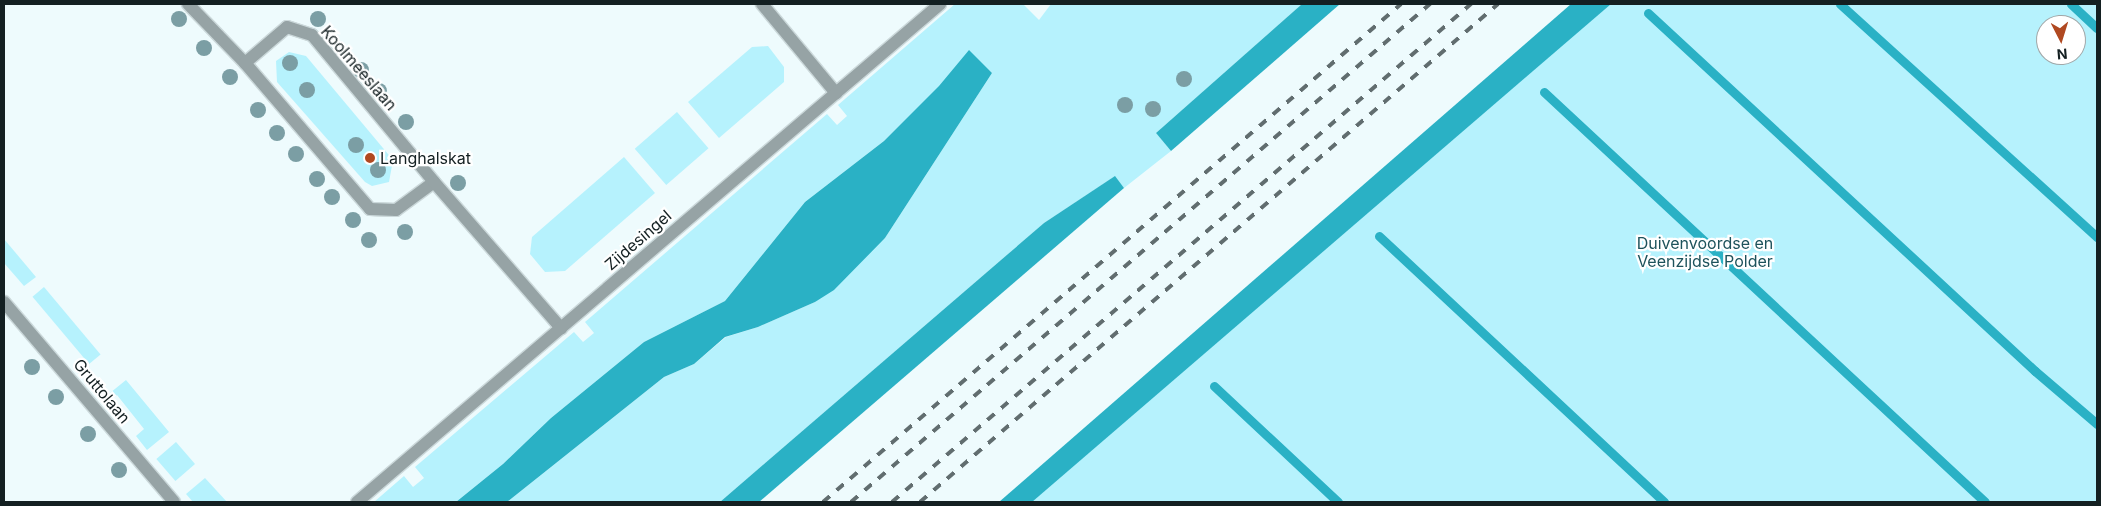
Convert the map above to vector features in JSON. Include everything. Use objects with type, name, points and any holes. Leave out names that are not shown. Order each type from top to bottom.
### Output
[{"type":"street","points":[[188,4],[245,62],[370,209],[396,210],[434,182]]},
{"type":"street","points":[[762,4],[836,93]]},
{"type":"street","name":"Zijdesingel","points":[[357,502],[940,4]]},
{"type":"street","name":"Koolmeeslaan","points":[[245,62],[287,27],[312,35],[434,182],[561,328]]},
{"type":"street","name":"Gruttolaan","points":[[4,302],[174,502]]},
{"type":"green space","points":[[955,4],[1023,4],[1039,20],[1051,4],[1302,4],[1156,133],[1171,151],[1124,188],[1114,177],[1044,223],[720,502],[507,502],[664,377],[694,364],[726,337],[758,327],[815,302],[885,238],[992,73],[969,51],[940,86],[884,141],[805,202],[725,301],[644,342],[551,418],[503,464],[456,502],[374,502],[404,476],[413,487],[424,478],[415,467],[574,332],[583,342],[594,333],[585,322],[827,114],[837,125],[847,116],[838,105]]},
{"type":"green space","name":"Duivenvoordse en Veenzijdse Polder","points":[[1586,4],[2097,4],[2097,502],[1014,502]]},
{"type":"green space","points":[[768,46],[784,67],[784,82],[719,138],[688,102],[752,47]]},
{"type":"green space","points":[[289,52],[306,56],[393,160],[389,182],[372,186],[365,182],[277,82],[276,61]]},
{"type":"green space","points":[[677,112],[708,148],[666,185],[635,149]]},
{"type":"green space","points":[[624,157],[655,193],[565,271],[545,272],[530,254],[532,237]]},
{"type":"green space","points":[[4,239],[36,277],[24,286],[4,263]]},
{"type":"green space","points":[[44,287],[101,354],[89,364],[33,297]]},
{"type":"green space","points":[[126,380],[169,432],[147,450],[136,436],[144,429],[117,395],[108,401],[105,397]]},
{"type":"green space","points":[[176,442],[195,464],[175,481],[156,459]]},
{"type":"green space","points":[[205,478],[227,502],[193,502],[186,494]]},
{"type":"water","points":[[1302,4],[1340,4],[1171,151],[1156,133]]},
{"type":"water","points":[[1571,4],[1611,4],[1032,502],[999,502]]},
{"type":"water","points":[[969,50],[992,73],[885,238],[834,290],[815,302],[758,327],[725,337],[694,364],[664,377],[507,502],[456,502],[503,464],[551,418],[644,342],[725,301],[805,202],[884,141],[939,86]]},
{"type":"water","points":[[1115,176],[1124,188],[759,502],[720,502],[1044,223]]},
{"type":"waterway","points":[[1840,4],[2097,237]]},
{"type":"waterway","points":[[2071,4],[2097,28]]},
{"type":"waterway","points":[[1648,13],[2035,371],[2097,424]]},
{"type":"waterway","points":[[1544,92],[1985,502]]},
{"type":"waterway","points":[[1379,236],[1664,502]]},
{"type":"waterway","points":[[1214,386],[1338,502]]},
{"type":"railway","points":[[823,502],[1401,4]]},
{"type":"railway","points":[[851,502],[1430,4]]},
{"type":"railway","points":[[892,502],[1471,4]]},
{"type":"railway","points":[[920,502],[1498,4]]},
{"type":"place","name":"Langhalskat","points":[[370,158]]}]
